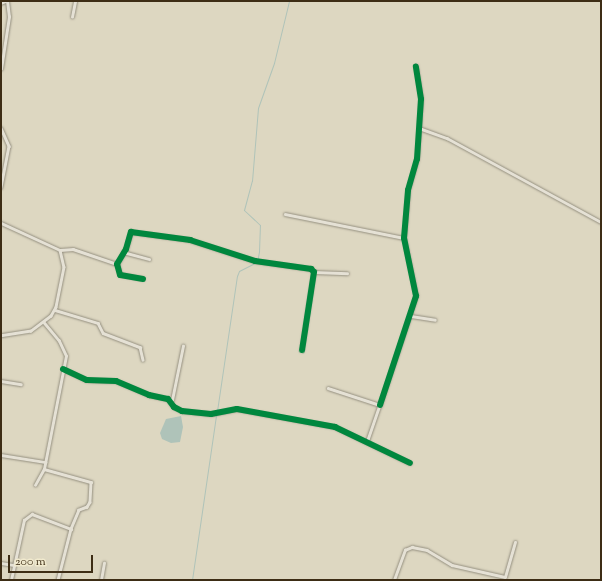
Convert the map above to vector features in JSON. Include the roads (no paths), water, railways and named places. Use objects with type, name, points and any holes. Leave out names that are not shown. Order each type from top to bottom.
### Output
[{"type":"street","points":[[72,17],[75,1]]},
{"type":"street","points":[[1,69],[9,17],[4,2]]},
{"type":"street","points":[[367,442],[380,405],[395,351],[411,316],[416,296],[404,238],[419,128],[421,99],[416,66]]},
{"type":"street","points":[[1,128],[9,146],[1,187]]},
{"type":"street","points":[[419,128],[447,138],[601,222]]},
{"type":"street","points":[[285,214],[404,238]]},
{"type":"street","points":[[1,222],[60,250],[73,249],[117,264]]},
{"type":"street","points":[[144,280],[120,275],[117,264],[129,235],[133,232],[190,240],[255,261],[302,267],[314,272],[346,273]]},
{"type":"street","points":[[1,336],[20,335],[44,323],[55,310],[64,267],[60,250]]},
{"type":"street","points":[[123,252],[149,259]]},
{"type":"street","points":[[302,350],[314,272]]},
{"type":"street","points":[[55,310],[98,324],[103,333],[140,347],[143,360]]},
{"type":"street","points":[[411,316],[435,320]]},
{"type":"street","points":[[35,485],[44,469],[63,369],[65,350],[44,323]]},
{"type":"street","points":[[183,346],[172,400],[176,409],[188,412],[211,414],[237,409],[313,421],[335,427],[410,463]]},
{"type":"street","points":[[63,369],[87,380],[116,381],[172,400]]},
{"type":"street","points":[[1,381],[22,384]]},
{"type":"street","points":[[328,388],[380,405]]},
{"type":"street","points":[[1,455],[45,462]]},
{"type":"street","points":[[44,469],[91,482],[90,502],[87,507],[80,510],[71,529],[58,580]]},
{"type":"street","points":[[10,580],[24,520],[32,514],[71,529]]},
{"type":"street","points":[[394,580],[404,550],[412,547],[427,550],[452,565],[505,577],[515,542]]},
{"type":"street","points":[[1,563],[14,565]]},
{"type":"street","points":[[101,580],[104,563]]},
{"type":"waterway","points":[[217,411],[237,276],[239,271],[257,262],[259,252],[260,225],[244,210],[252,181],[258,108],[274,63],[289,1]]},
{"type":"waterway","points":[[192,580],[216,415]]}]
